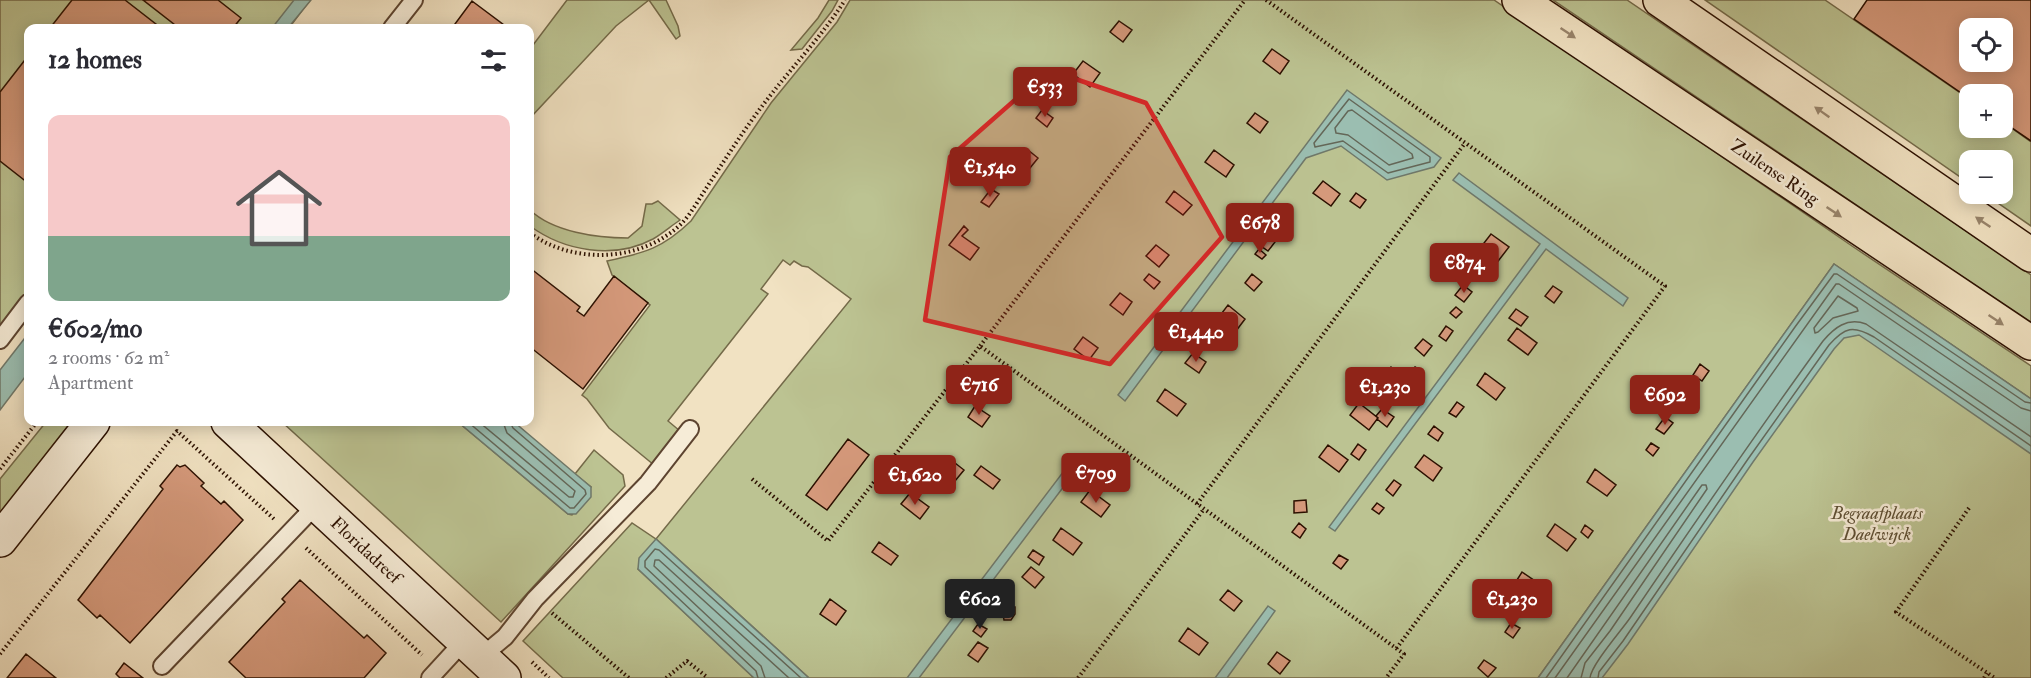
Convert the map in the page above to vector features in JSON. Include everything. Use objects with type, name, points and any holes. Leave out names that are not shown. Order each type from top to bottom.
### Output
[{"type":"main road","name":"Zuilense Ring","points":[[1519,0],[2031,344]]},
{"type":"main road","points":[[1660,0],[2031,255]]},
{"type":"street","points":[[0,540],[90,426]]},
{"type":"street","name":"Floridadreef","points":[[232,426],[483,659]]},
{"type":"lane","points":[[395,24],[414,0]]},
{"type":"lane","points":[[0,340],[24,308]]},
{"type":"lane","points":[[434,674],[483,659],[505,637],[535,599],[648,483],[690,429]]},
{"type":"lane","points":[[162,666],[317,504]]},
{"type":"path","points":[[534,236],[542,243],[555,248],[590,255],[608,255],[632,251],[661,239],[682,224],[767,100],[845,0]]},
{"type":"path","points":[[752,479],[828,541],[1245,0]]},
{"type":"path","points":[[1266,0],[1665,286],[1396,649]]},
{"type":"path","points":[[1197,504],[1465,143]]},
{"type":"path","points":[[980,346],[1404,654],[1386,678]]},
{"type":"path","points":[[0,469],[34,426]]},
{"type":"path","points":[[0,654],[177,430],[289,533],[434,674]]},
{"type":"path","points":[[1969,508],[1896,612],[1995,678]]},
{"type":"path","points":[[1078,678],[1204,509]]},
{"type":"path","points":[[535,599],[629,678]]},
{"type":"path","points":[[666,678],[687,660],[708,678]]},
{"type":"path","points":[[1984,678],[1988,673]]},
{"type":"highlighted area","points":[[1049,70],[1146,103],[1222,237],[1110,364],[925,320],[950,157]]},
{"type":"green space","points":[[0,0],[310,0],[292,24],[24,24],[24,299],[0,330]]},
{"type":"green space","points":[[567,0],[649,0],[616,26],[534,114],[534,44]]},
{"type":"green space","points":[[649,0],[666,0],[680,36],[676,39]]},
{"type":"green space","points":[[829,0],[838,0],[832,11],[802,49],[791,50],[818,18]]},
{"type":"green space","points":[[850,0],[1494,0],[2031,366],[2031,399],[1834,264],[1538,678],[809,678],[656,539],[851,299],[808,267],[794,261],[790,265],[783,260],[761,289],[768,294],[668,421],[680,431],[654,465],[609,428],[582,395],[650,305],[612,275],[607,261],[653,248],[671,238],[691,221],[771,103],[837,22]]},
{"type":"green space","points":[[1553,0],[1627,0],[2031,275],[2031,323]]},
{"type":"green space","points":[[1705,0],[1825,0],[1959,92],[1959,138],[2013,138],[2013,129],[2031,142],[2031,226],[1999,204],[2013,204],[2013,150],[1959,150],[1959,176]]},
{"type":"green space","points":[[658,201],[680,220],[653,239],[622,249],[606,251],[574,247],[558,242],[534,229],[534,213],[563,229],[603,237],[628,238],[642,226],[646,204]]},
{"type":"green space","name":"Begraafplaats Daelwijck","points":[[1849,299],[2031,425],[2031,678],[1569,678]]},
{"type":"green space","points":[[43,426],[73,426],[0,520],[0,479]]},
{"type":"green space","points":[[286,426],[463,426],[572,515],[591,487],[575,474],[594,450],[623,475],[625,486],[501,622]]},
{"type":"green space","points":[[632,523],[656,539],[638,569],[754,678],[563,678],[523,641]]},
{"type":"water","points":[[294,0],[311,0],[291,24],[275,24]]},
{"type":"water","points":[[1347,90],[1441,158],[1434,167],[1387,180],[1341,146],[1306,158],[1125,401],[1118,395]]},
{"type":"water","points":[[1459,173],[1628,298],[1623,306],[1546,249],[1335,531],[1329,527],[1540,244],[1453,180]]},
{"type":"water","points":[[1834,264],[2031,399],[2031,454],[1859,335],[1844,338],[1753,462],[1628,644],[1602,678],[1538,678]]},
{"type":"water","points":[[24,339],[24,378],[0,410],[0,370]]},
{"type":"water","points":[[463,426],[519,426],[591,487],[591,497],[576,514],[568,514]]},
{"type":"water","points":[[1073,459],[1080,465],[919,678],[907,678]]},
{"type":"water","points":[[656,539],[809,678],[754,678],[638,569],[639,558]]},
{"type":"water","points":[[1268,606],[1275,611],[1227,678],[1215,678]]},
{"type":"building","points":[[72,0],[125,0],[156,24],[53,24]]},
{"type":"building","points":[[143,0],[218,0],[241,18],[236,24],[174,24]]},
{"type":"building","points":[[1867,0],[2031,0],[2031,141],[2013,129],[2013,84],[1959,84],[1959,91],[1854,19]]},
{"type":"building","points":[[472,1],[503,24],[455,24]]},
{"type":"building","points":[[1119,21],[1132,30],[1123,42],[1110,32]]},
{"type":"building","points":[[1272,49],[1289,61],[1280,74],[1263,61]]},
{"type":"building","points":[[24,61],[24,180],[0,161],[0,92]]},
{"type":"building","points":[[1083,61],[1100,73],[1090,87],[1073,74]]},
{"type":"building","points":[[1042,110],[1053,118],[1047,127],[1036,118]]},
{"type":"building","points":[[1255,113],[1268,122],[1260,133],[1247,123]]},
{"type":"building","points":[[1028,150],[1038,158],[1030,168],[1020,161]]},
{"type":"building","points":[[1214,150],[1234,165],[1226,177],[1205,162]]},
{"type":"building","points":[[1323,181],[1340,194],[1331,206],[1313,193]]},
{"type":"building","points":[[991,189],[999,194],[989,207],[981,202]]},
{"type":"building","points":[[1174,191],[1192,205],[1183,215],[1166,202]]},
{"type":"building","points":[[1356,193],[1366,200],[1360,208],[1350,201]]},
{"type":"building","points":[[964,226],[968,230],[962,236],[979,248],[970,260],[949,245]]},
{"type":"building","points":[[1491,234],[1509,247],[1485,278],[1467,265]]},
{"type":"building","points":[[1268,237],[1275,242],[1268,251],[1261,246]]},
{"type":"building","points":[[1156,245],[1169,255],[1159,267],[1146,256]]},
{"type":"building","points":[[1259,249],[1266,255],[1262,259],[1255,254]]},
{"type":"building","points":[[534,271],[580,307],[577,311],[584,316],[614,276],[648,303],[583,389],[534,350]]},
{"type":"building","points":[[1149,274],[1160,282],[1154,289],[1144,280]]},
{"type":"building","points":[[1252,274],[1262,282],[1254,291],[1245,283]]},
{"type":"building","points":[[1463,285],[1472,292],[1464,302],[1455,295]]},
{"type":"building","points":[[1553,286],[1562,292],[1554,303],[1545,296]]},
{"type":"building","points":[[1120,293],[1132,302],[1123,315],[1110,305]]},
{"type":"building","points":[[1228,305],[1245,319],[1233,335],[1215,322]]},
{"type":"building","points":[[1456,307],[1462,312],[1456,318],[1450,313]]},
{"type":"building","points":[[1516,309],[1528,317],[1521,326],[1509,318]]},
{"type":"building","points":[[1446,326],[1453,331],[1446,341],[1439,336]]},
{"type":"building","points":[[1517,328],[1537,343],[1528,355],[1508,340]]},
{"type":"building","points":[[1083,337],[1098,348],[1089,360],[1074,349]]},
{"type":"building","points":[[1423,339],[1432,346],[1424,356],[1415,348]]},
{"type":"building","points":[[1193,353],[1206,362],[1199,373],[1185,363]]},
{"type":"building","points":[[1700,364],[1709,371],[1702,381],[1693,375]]},
{"type":"building","points":[[1391,367],[1408,380],[1399,393],[1381,379]]},
{"type":"building","points":[[1415,367],[1423,372],[1419,378],[1411,372]]},
{"type":"building","points":[[1485,373],[1505,388],[1496,400],[1477,385]]},
{"type":"building","points":[[1165,389],[1186,404],[1177,416],[1157,401]]},
{"type":"building","points":[[1457,402],[1464,407],[1456,417],[1449,413]]},
{"type":"building","points":[[1359,403],[1378,418],[1369,430],[1350,415]]},
{"type":"building","points":[[975,406],[990,416],[982,427],[968,417]]},
{"type":"building","points":[[1382,409],[1394,417],[1387,427],[1376,416]]},
{"type":"building","points":[[1665,417],[1673,423],[1664,434],[1656,429]]},
{"type":"building","points":[[1434,426],[1443,433],[1438,441],[1428,434]]},
{"type":"building","points":[[848,439],[869,455],[827,510],[806,495]]},
{"type":"building","points":[[1651,443],[1659,448],[1653,456],[1646,450]]},
{"type":"building","points":[[1358,444],[1366,450],[1359,460],[1351,454]]},
{"type":"building","points":[[1328,445],[1348,460],[1339,472],[1319,457]]},
{"type":"building","points":[[1424,455],[1442,468],[1433,481],[1415,467]]},
{"type":"building","points":[[946,456],[964,470],[955,481],[937,467]]},
{"type":"building","points":[[177,465],[180,467],[185,465],[204,483],[201,486],[221,504],[224,501],[243,520],[130,643],[100,615],[97,618],[78,600],[163,489],[160,486]]},
{"type":"building","points":[[981,466],[1000,480],[993,489],[974,475]]},
{"type":"building","points":[[1595,469],[1616,485],[1607,496],[1587,482]]},
{"type":"building","points":[[1394,480],[1401,485],[1393,496],[1386,490]]},
{"type":"building","points":[[1090,490],[1110,505],[1101,517],[1081,502]]},
{"type":"building","points":[[910,493],[929,507],[920,519],[901,504]]},
{"type":"building","points":[[1306,500],[1307,512],[1294,513],[1294,501]]},
{"type":"building","points":[[1377,503],[1384,508],[1379,514],[1372,509]]},
{"type":"building","points":[[1299,523],[1306,529],[1300,538],[1292,532]]},
{"type":"building","points":[[1555,524],[1576,539],[1567,551],[1547,536]]},
{"type":"building","points":[[1585,525],[1593,531],[1588,538],[1581,532]]},
{"type":"building","points":[[1061,528],[1082,543],[1073,555],[1053,540]]},
{"type":"building","points":[[879,542],[898,556],[891,565],[872,552]]},
{"type":"building","points":[[1033,550],[1044,557],[1039,565],[1028,557]]},
{"type":"building","points":[[1339,555],[1348,560],[1341,569],[1333,563]]},
{"type":"building","points":[[1031,567],[1044,577],[1035,588],[1022,577]]},
{"type":"building","points":[[1522,572],[1538,583],[1530,594],[1515,583]]},
{"type":"building","points":[[300,580],[364,638],[367,635],[386,653],[364,678],[246,678],[229,662],[285,602],[282,599]]},
{"type":"building","points":[[1228,590],[1242,601],[1234,611],[1220,600]]},
{"type":"building","points":[[830,599],[846,611],[836,625],[820,614]]},
{"type":"building","points":[[1015,607],[1015,614],[1011,620],[1004,620],[1002,608]]},
{"type":"building","points":[[1511,623],[1520,628],[1513,638],[1505,632]]},
{"type":"building","points":[[978,624],[987,629],[981,637],[973,631]]},
{"type":"building","points":[[1188,628],[1208,643],[1199,655],[1179,641]]},
{"type":"building","points":[[978,642],[988,648],[978,662],[968,655]]},
{"type":"building","points":[[1277,652],[1290,661],[1280,674],[1268,664]]},
{"type":"building","points":[[26,654],[40,665],[56,678],[7,678]]},
{"type":"building","points":[[1484,660],[1496,668],[1488,677],[1478,668]]},
{"type":"building","points":[[124,663],[143,678],[120,678],[116,674]]}]
